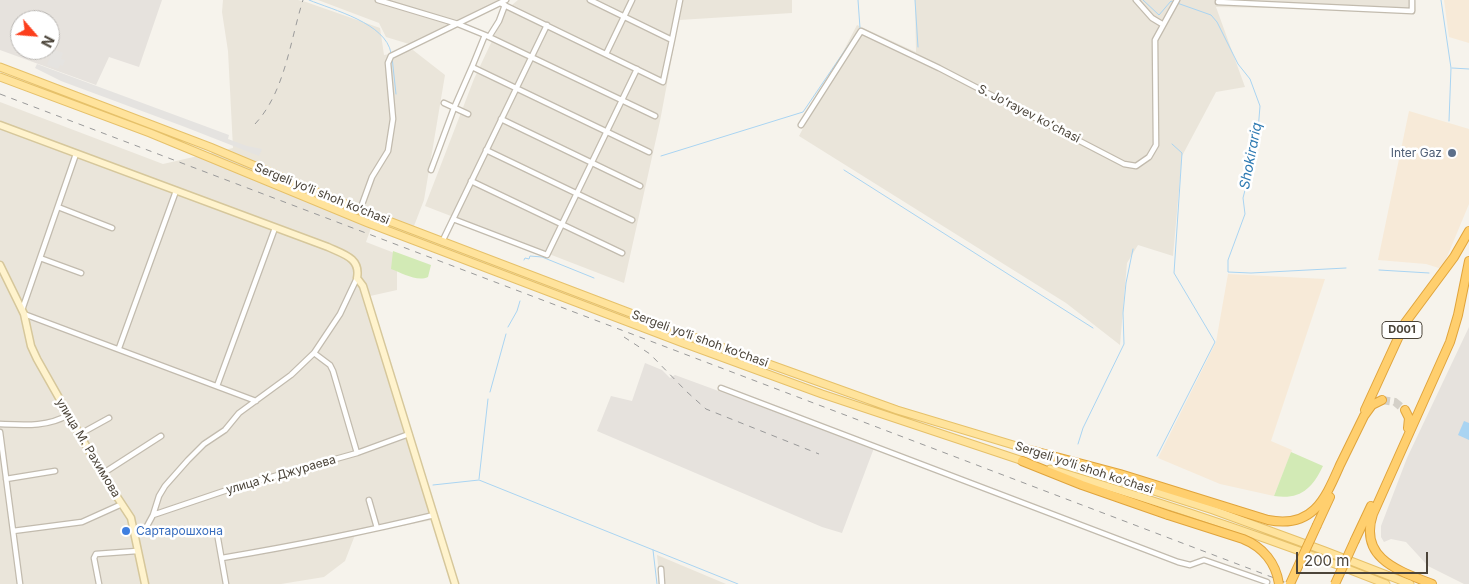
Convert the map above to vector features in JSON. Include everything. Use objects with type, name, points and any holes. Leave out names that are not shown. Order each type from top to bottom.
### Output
[{"type":"highway","name":"D001","points":[[1290,584],[1338,480],[1353,437],[1405,324],[1454,257],[1469,232]]},
{"type":"highway","points":[[1432,584],[1384,561],[1376,551],[1371,539],[1370,526],[1373,514],[1450,342],[1458,315],[1469,261]]},
{"type":"highway","points":[[1026,449],[1120,474],[1260,518],[1280,522],[1290,521],[1303,517],[1319,505],[1327,495],[1353,437],[1369,408],[1382,400]]},
{"type":"highway","points":[[1335,584],[1369,511],[1402,448],[1409,425],[1409,416],[1405,410]]},
{"type":"highway","points":[[1022,461],[1082,485],[1252,543],[1270,560],[1279,584]]},
{"type":"main road","name":"Sergeli yo‘li shoh ko‘chasi","points":[[0,67],[210,147],[442,242],[827,386],[1213,510],[1410,584]]},
{"type":"main road","name":"Sergeli yo‘li shoh ko‘chasi","points":[[0,77],[150,133],[368,223],[822,394],[1022,461],[1221,523],[1322,558],[1386,584]]},
{"type":"street","points":[[378,0],[458,24],[487,36],[655,116]]},
{"type":"street","points":[[590,0],[672,40]]},
{"type":"street","points":[[606,54],[632,0]]},
{"type":"street","points":[[504,2],[663,82],[680,0]]},
{"type":"street","points":[[1136,0],[1152,18],[1162,24]]},
{"type":"street","name":"S. Joʻrayev koʻchasi","points":[[801,125],[861,31],[939,68],[1124,164],[1136,166],[1149,157],[1156,145],[1156,35],[1177,0]]},
{"type":"street","points":[[1218,2],[1412,11],[1412,0]]},
{"type":"street","points":[[360,210],[372,177],[388,151],[393,119],[388,63],[392,57],[504,2]]},
{"type":"street","points":[[431,170],[454,108],[487,36],[499,21],[504,2]]},
{"type":"street","points":[[442,242],[547,25]]},
{"type":"street","points":[[472,67],[649,152]]},
{"type":"street","points":[[453,219],[547,255],[637,69]]},
{"type":"street","points":[[444,103],[468,114]]},
{"type":"street","points":[[501,119],[640,186]]},
{"type":"street","points":[[0,125],[351,258],[355,261],[358,268],[357,278],[340,314],[314,353],[291,375],[239,413],[225,430],[204,444],[176,473],[159,496],[147,526],[136,536]]},
{"type":"street","points":[[486,150],[632,220]]},
{"type":"street","points":[[76,154],[23,312],[256,401]]},
{"type":"street","points":[[471,181],[622,253]]},
{"type":"street","points":[[119,348],[176,191]]},
{"type":"street","points":[[58,207],[112,228]]},
{"type":"street","points":[[218,386],[275,228]]},
{"type":"street","points":[[40,258],[81,273]]},
{"type":"street","name":"улица М. Рахимова","points":[[0,265],[23,312],[34,354],[102,474],[133,524],[145,584]]},
{"type":"street","points":[[357,278],[363,286],[455,584]]},
{"type":"street","points":[[314,353],[330,365],[333,370],[357,452]]},
{"type":"street","points":[[721,388],[1178,562],[1190,565],[1204,560],[1267,582]]},
{"type":"street","points":[[0,424],[57,422],[68,415]]},
{"type":"street","points":[[80,434],[108,418]]},
{"type":"street","points":[[0,432],[20,584]]},
{"type":"street","name":"улица Х. Джураева","points":[[153,515],[239,486],[357,452],[409,434]]},
{"type":"street","points":[[102,474],[162,436]]},
{"type":"street","points":[[6,479],[55,471]]},
{"type":"street","points":[[369,500],[377,528]]},
{"type":"street","points":[[13,531],[82,522],[122,504]]},
{"type":"street","points":[[222,558],[271,550],[434,515]]},
{"type":"street","points":[[217,533],[226,584]]},
{"type":"street","points":[[99,584],[94,558],[96,554],[137,551]]},
{"type":"street","points":[[661,569],[662,584]]},
{"type":"shaded area","points":[[0,0],[162,0],[139,67],[109,57],[96,85],[27,60],[60,60],[60,10],[10,10],[10,54],[0,50]]},
{"type":"shaded area","points":[[223,0],[298,0],[306,2],[380,28],[384,55],[413,50],[445,75],[424,200],[414,226],[375,217],[366,242],[397,254],[397,290],[370,296],[438,519],[355,535],[345,561],[324,577],[281,584],[0,584],[0,102],[163,164],[233,148],[228,51],[222,12]]},
{"type":"shaded area","points":[[318,0],[503,0],[444,31],[409,44],[386,37],[379,23]]},
{"type":"shaded area","points":[[518,0],[792,0],[792,13],[679,20],[660,121],[624,283],[425,206],[474,79],[507,9]]},
{"type":"shaded area","points":[[915,0],[1415,0],[1416,11],[1216,7],[1245,87],[1216,92],[1182,156],[1173,256],[1138,245],[1127,263],[1120,345],[1066,303],[799,136],[857,25],[916,52]]},
{"type":"shaded area","points":[[1444,0],[1469,0],[1469,43],[1449,37]]},
{"type":"shaded area","points":[[60,52],[63,53],[61,59],[65,60],[63,66],[60,65],[58,69],[47,65],[49,60],[60,60]]},
{"type":"shaded area","points":[[37,64],[229,135],[228,139],[262,149],[259,156],[61,81],[35,68]]},
{"type":"shaded area","points":[[1409,111],[1469,129],[1469,204],[1442,269],[1426,264],[1378,260]]},
{"type":"shaded area","points":[[1228,274],[1325,279],[1271,441],[1292,450],[1274,496],[1220,484],[1158,458],[1216,342]]},
{"type":"shaded area","points":[[1469,327],[1469,584],[1464,584],[1428,566],[1406,542],[1391,539],[1384,542],[1381,537],[1381,526],[1407,458]]},
{"type":"shaded area","points":[[645,363],[662,370],[670,378],[675,375],[874,448],[842,533],[822,527],[597,431],[611,396],[632,401]]},
{"type":"shaded area","points":[[657,555],[726,584],[660,584]]},
{"type":"green space","points":[[393,251],[431,265],[428,277],[414,278],[391,269]]},
{"type":"green space","points":[[1291,452],[1323,466],[1310,487],[1304,491],[1291,496],[1274,496]]},
{"type":"water","points":[[1464,421],[1469,423],[1469,440],[1458,435]]},
{"type":"waterway","points":[[309,0],[344,13],[369,26],[379,33],[387,43],[391,53]]},
{"type":"waterway","points":[[661,156],[803,112],[860,28],[858,0]]},
{"type":"waterway","points":[[915,0],[918,47]]},
{"type":"waterway","name":"Shokirariq","points":[[1143,0],[1159,15],[1171,1],[1173,2]]},
{"type":"waterway","points":[[1441,0],[1451,68],[1449,121]]},
{"type":"waterway","name":"Shokirariq","points":[[1177,3],[1211,15],[1217,22],[1238,64],[1250,79],[1260,106],[1257,143],[1243,198],[1245,214],[1228,260],[1228,272],[1251,273],[1346,268]]},
{"type":"waterway","points":[[392,57],[396,94]]},
{"type":"waterway","points":[[1452,68],[1469,69]]},
{"type":"waterway","points":[[1157,456],[1215,342],[1174,273],[1182,153],[1172,144]]},
{"type":"waterway","points":[[844,170],[1093,328]]},
{"type":"waterway","points":[[1078,444],[1083,428],[1124,344],[1123,313],[1126,283],[1133,249]]},
{"type":"waterway","points":[[524,260],[525,258],[529,259],[530,256],[542,257],[594,278]]},
{"type":"waterway","name":"Shokirariq","points":[[1379,270],[1429,273]]},
{"type":"waterway","points":[[508,327],[520,301]]},
{"type":"waterway","points":[[490,392],[506,334]]},
{"type":"waterway","points":[[479,479],[488,399]]},
{"type":"waterway","points":[[433,485],[479,480],[738,584]]},
{"type":"waterway","points":[[653,550],[657,584]]},
{"type":"tunnel","points":[[1382,400],[1395,402],[1405,410]]},
{"type":"railway","points":[[255,124],[265,111],[280,82],[303,0]]},
{"type":"railway","points":[[0,94],[1290,584]]},
{"type":"railway","points":[[624,337],[650,354],[706,409],[819,454]]},
{"type":"place","name":"Inter Gaz","points":[[1452,153]]},
{"type":"place","name":"Сартарошхона","points":[[126,531]]}]
